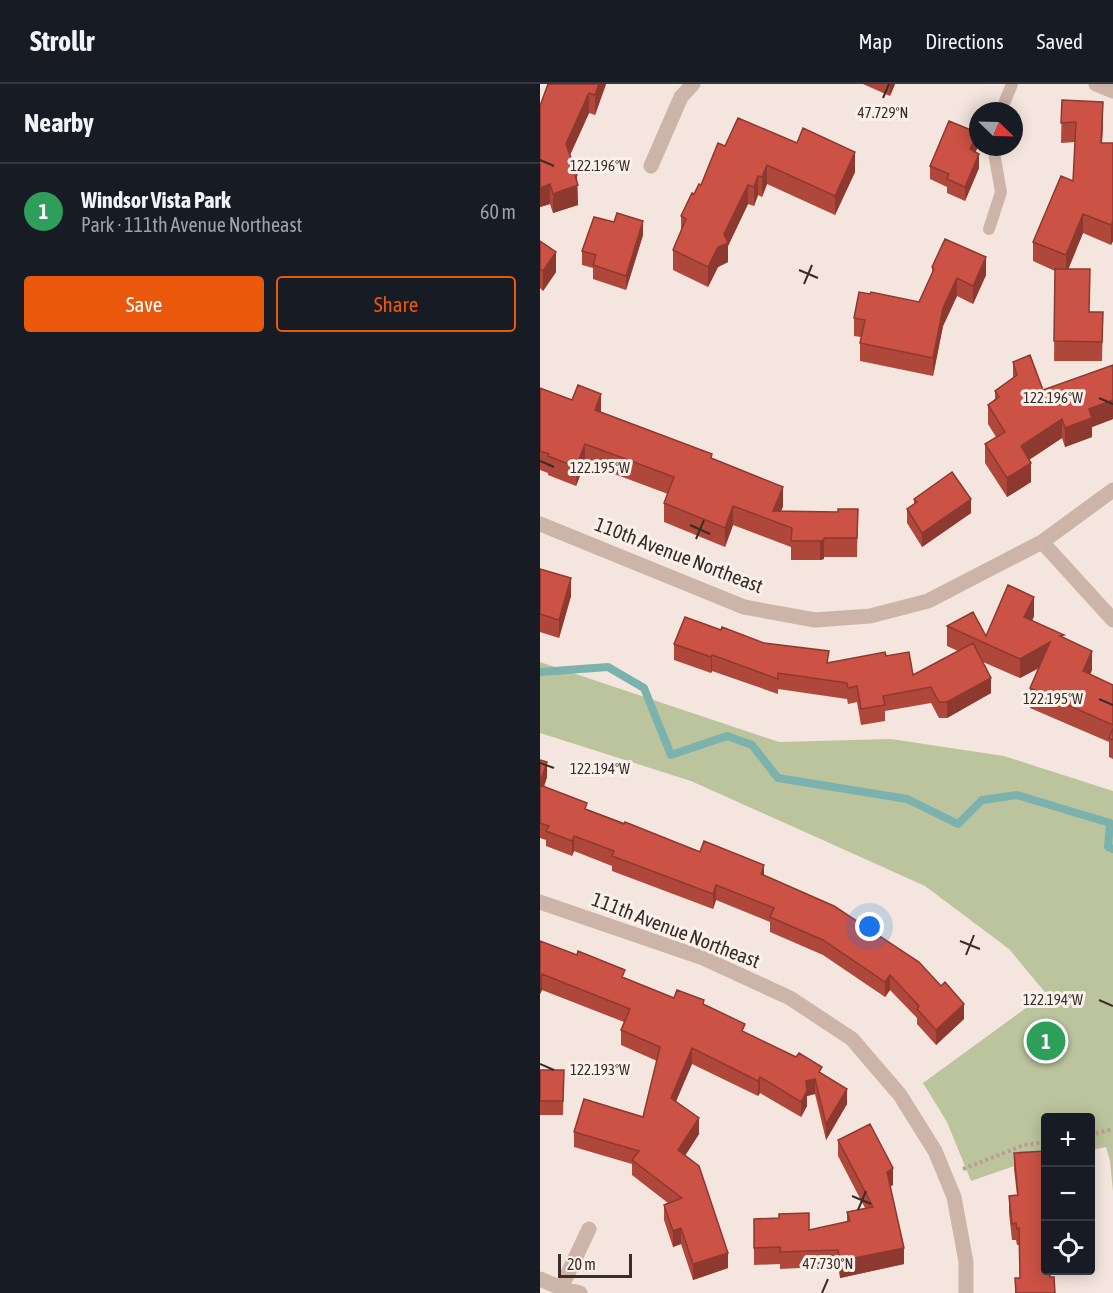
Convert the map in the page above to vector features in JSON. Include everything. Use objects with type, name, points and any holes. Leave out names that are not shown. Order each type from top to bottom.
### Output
[{"type":"street","points":[[651,166],[681,97],[693,84]]},
{"type":"street","points":[[1096,84],[1113,91]]},
{"type":"street","name":"110th Avenue Northeast","points":[[540,524],[744,607],[815,620],[870,616],[928,601],[1042,542],[1113,490]]},
{"type":"street","points":[[1042,542],[1113,620]]},
{"type":"street","name":"111th Avenue Northeast","points":[[540,902],[703,958],[790,998],[852,1039],[900,1095],[935,1151],[954,1197],[966,1262],[966,1293]]},
{"type":"street","points":[[561,1288],[589,1229]]},
{"type":"street","points":[[540,1279],[580,1293]]},
{"type":"lane","points":[[1005,102],[1012,84]]},
{"type":"lane","points":[[989,229],[1001,192],[995,156]]},
{"type":"path","points":[[1095,1134],[1113,1129]]},
{"type":"path","points":[[945,1176],[1024,1144],[1041,1142]]},
{"type":"green space","points":[[540,662],[779,742],[891,739],[1004,756],[1113,791],[1113,1191],[1106,1147],[1095,1149],[1095,1113],[1041,1113],[1041,1159],[971,1181],[947,1122],[923,1083],[1037,1000],[1049,997],[1009,949],[925,886],[691,781],[540,733]]},
{"type":"building","points":[[548,84],[599,84],[595,95],[589,93],[566,144],[577,175],[575,176],[578,185],[553,194],[550,184],[540,188],[540,106]]},
{"type":"building","points":[[1062,100],[1103,102],[1101,143],[1113,143],[1113,221],[1111,225],[1083,214],[1066,255],[1033,242],[1061,176],[1073,181],[1076,122],[1061,123]]},
{"type":"building","points":[[738,118],[797,143],[803,128],[855,152],[835,196],[767,165],[762,177],[758,176],[754,187],[748,185],[724,234],[728,243],[718,247],[708,267],[673,250],[686,219],[681,216],[692,193],[694,194],[699,184],[701,185],[718,143],[725,146]]},
{"type":"building","points":[[949,121],[969,129],[969,156],[978,156],[965,187],[947,179],[949,174],[930,166]]},
{"type":"building","points":[[617,213],[643,221],[626,276],[593,265],[596,255],[582,251],[594,217],[614,222]]},
{"type":"building","points":[[945,239],[986,257],[973,286],[957,278],[943,308],[933,358],[860,343],[865,320],[854,318],[859,292],[870,294],[871,292],[919,302]]},
{"type":"building","points":[[540,241],[556,252],[543,271],[540,269]]},
{"type":"building","points":[[1055,269],[1090,269],[1089,312],[1103,312],[1102,342],[1054,341]]},
{"type":"building","points":[[1030,355],[1043,390],[1113,365],[1113,400],[1089,409],[1092,418],[1065,428],[1062,419],[1021,446],[1031,463],[1007,478],[985,444],[1005,432],[988,405],[999,397],[995,391],[1017,375],[1013,362]]},
{"type":"building","points":[[578,385],[601,394],[595,410],[712,454],[711,458],[783,487],[773,511],[838,512],[838,509],[858,509],[857,538],[791,541],[792,528],[733,506],[725,528],[664,503],[674,477],[585,444],[576,467],[548,456],[549,454],[540,451],[540,388],[572,400]]},
{"type":"building","points":[[952,472],[971,499],[922,533],[907,509],[917,502],[914,499]]},
{"type":"building","points":[[540,569],[571,578],[559,620],[540,614]]},
{"type":"building","points":[[1008,585],[1034,597],[1024,617],[1092,651],[1083,671],[1113,685],[1113,725],[1030,688],[1050,642],[1020,659],[947,626],[973,612],[986,636]]},
{"type":"building","points":[[685,617],[721,630],[722,627],[764,643],[829,651],[827,663],[885,652],[886,656],[909,652],[913,675],[973,643],[991,678],[947,702],[939,702],[931,687],[883,696],[885,705],[861,709],[857,686],[848,688],[847,683],[778,673],[778,679],[674,644]]},
{"type":"building","points":[[1113,728],[1113,740],[1109,738]]},
{"type":"building","points":[[540,760],[547,762],[540,783]]},
{"type":"building","points":[[540,785],[587,803],[585,809],[624,824],[625,822],[700,852],[704,841],[764,865],[761,874],[834,906],[919,962],[941,986],[945,982],[964,1004],[936,1030],[917,1009],[919,1006],[890,975],[885,982],[823,940],[770,917],[774,908],[716,885],[713,894],[612,856],[614,851],[574,836],[572,841],[546,831],[549,826],[540,823]]},
{"type":"building","points":[[540,941],[577,955],[578,951],[625,970],[622,977],[674,998],[677,990],[704,1000],[703,1004],[745,1024],[742,1031],[796,1057],[799,1053],[822,1067],[819,1072],[847,1089],[826,1124],[815,1079],[806,1081],[807,1091],[801,1102],[760,1077],[758,1081],[692,1048],[671,1098],[699,1118],[678,1150],[699,1166],[728,1253],[693,1264],[681,1228],[673,1231],[664,1205],[682,1198],[632,1160],[639,1151],[574,1132],[584,1099],[643,1117],[660,1047],[621,1030],[630,1009],[542,974],[540,979]]},
{"type":"building","points":[[540,1070],[564,1070],[563,1101],[540,1101]]},
{"type":"building","points":[[870,1124],[893,1168],[887,1172],[904,1248],[840,1261],[838,1250],[780,1252],[780,1247],[754,1248],[754,1219],[779,1218],[779,1214],[809,1213],[809,1230],[850,1221],[847,1212],[873,1207],[838,1140]]},
{"type":"building","points":[[1041,1151],[1041,1275],[1054,1277],[1055,1293],[1016,1293],[1015,1278],[1020,1278],[1019,1228],[1017,1229],[1016,1223],[1012,1224],[1009,1196],[1018,1195],[1014,1153]]},
{"type":"waterway","points":[[540,672],[608,667],[644,688],[671,755],[727,736],[752,745],[778,778],[907,799],[958,824],[982,800],[1017,795],[1110,823],[1108,847],[1113,849]]},
{"type":"place","name":"Windsor Vista Park","points":[[1046,1041]]}]
